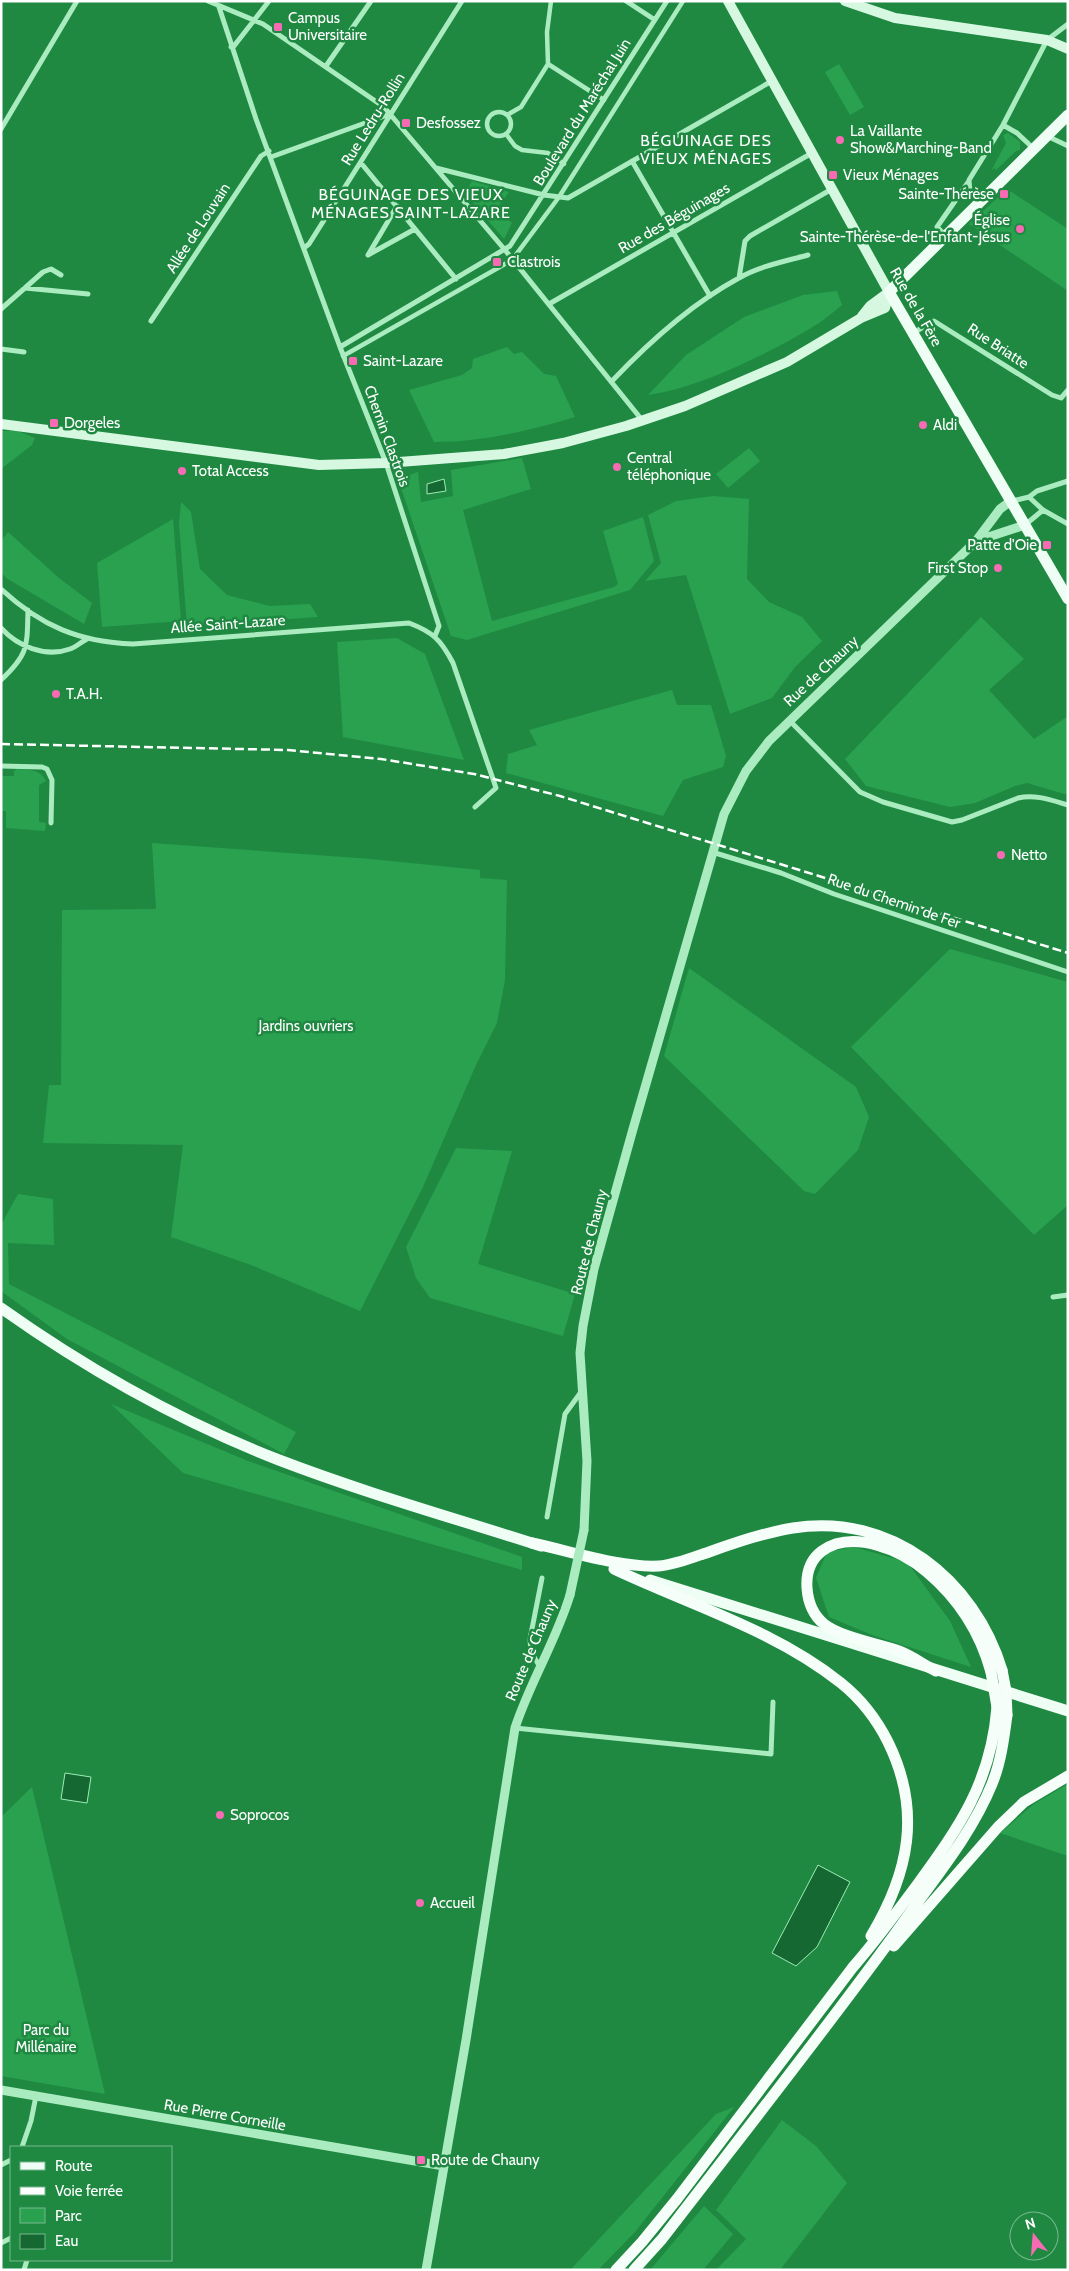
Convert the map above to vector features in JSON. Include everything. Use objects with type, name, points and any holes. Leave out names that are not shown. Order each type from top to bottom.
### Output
[{"type":"highway","points":[[532,1543],[624,1564],[660,1566],[794,1528],[834,1527],[867,1533],[924,1557],[945,1575],[970,1602],[981,1619],[990,1636],[997,1671],[997,1707],[991,1753],[979,1787],[967,1812],[949,1841],[893,1918],[853,1967],[677,2199],[616,2270]]},
{"type":"highway","points":[[634,2270],[662,2239],[846,2001],[975,1819],[996,1773],[1004,1744],[1007,1714],[1006,1691],[968,1616],[948,1592],[925,1570],[882,1547],[844,1541],[834,1544],[816,1556],[810,1568],[807,1590],[811,1606],[824,1624],[860,1639],[900,1652],[936,1671]]},
{"type":"highway","points":[[614,1569],[755,1632],[815,1665],[851,1692],[870,1713],[884,1735],[898,1763],[905,1787],[908,1818],[906,1851],[898,1881],[889,1904],[853,1967]]},
{"type":"highway","points":[[846,2001],[998,1827],[1024,1802],[1068,1776]]},
{"type":"main road","name":"Rue de la Fère","points":[[728,1],[913,333],[1068,599]]},
{"type":"main road","points":[[845,1],[860,8],[895,18],[1047,40],[1068,49]]},
{"type":"main road","points":[[1,424],[319,465],[386,464],[504,454],[563,443],[642,421],[757,377],[788,362],[861,318],[885,308],[890,292],[1068,115]]},
{"type":"main road","points":[[4,1311],[124,1386],[224,1436],[278,1460],[532,1543],[1068,1711]]},
{"type":"street","points":[[1,129],[77,1]]},
{"type":"street","points":[[208,1],[255,20],[326,66],[384,107],[505,250],[612,381],[642,421]]},
{"type":"street","points":[[231,47],[234,46],[269,1]]},
{"type":"street","points":[[326,66],[371,1]]},
{"type":"street","name":"Rue Ledru-Rollin","points":[[304,248],[309,244],[361,163],[462,1]]},
{"type":"street","points":[[507,115],[521,107],[548,64],[547,32],[552,1]]},
{"type":"street","points":[[626,1],[655,20]]},
{"type":"street","name":"Boulevard du Maréchal Juin","points":[[340,347],[510,246],[667,1]]},
{"type":"street","points":[[343,356],[512,260],[559,197],[684,1]]},
{"type":"street","name":"Chemin Clastrois","points":[[219,7],[231,47],[343,356],[386,464],[438,626],[435,636]]},
{"type":"street","points":[[946,236],[937,227],[1003,125],[1047,40],[1068,24]]},
{"type":"street","points":[[548,64],[604,100]]},
{"type":"street","points":[[436,168],[544,195],[568,198],[772,81]]},
{"type":"street","points":[[500,112],[507,115],[511,126],[506,134],[500,136],[493,134],[487,124],[493,114],[500,112]]},
{"type":"street","points":[[270,154],[391,114]]},
{"type":"street","points":[[1003,125],[1017,133],[1034,149]]},
{"type":"street","points":[[506,134],[515,146],[522,150],[548,153],[564,164]]},
{"type":"street","points":[[1046,136],[1068,146]]},
{"type":"street","name":"Rue des Béguinages","points":[[549,304],[812,153]]},
{"type":"street","name":"Allée de Louvain","points":[[151,321],[261,156],[270,154]]},
{"type":"street","points":[[632,161],[710,296]]},
{"type":"street","points":[[361,163],[456,279]]},
{"type":"street","points":[[969,180],[970,193],[980,202]]},
{"type":"street","points":[[740,278],[745,242],[750,236],[832,189]]},
{"type":"street","points":[[397,206],[368,254],[415,229]]},
{"type":"street","points":[[612,381],[657,336],[710,296],[740,278],[808,255]]},
{"type":"street","points":[[1,309],[43,272],[51,269],[60,274]]},
{"type":"street","points":[[25,288],[88,294]]},
{"type":"street","name":"Rue Briatte","points":[[913,333],[934,321],[1052,396],[1061,398],[1068,390]]},
{"type":"street","points":[[1,349],[24,352]]},
{"type":"street","points":[[1011,501],[1029,497],[1037,491],[1068,481]]},
{"type":"street","points":[[1029,497],[1043,510],[1068,524]]},
{"type":"street","name":"Rue de Chauny","points":[[714,848],[724,814],[738,784],[760,751],[789,720],[976,541],[1000,509],[1011,501]]},
{"type":"street","points":[[1025,525],[1043,510]]},
{"type":"street","name":"Rue de Chauny","points":[[976,541],[1025,525]]},
{"type":"street","name":"Allée Saint-Lazare","points":[[1,589],[28,610],[66,632],[108,643],[133,644],[409,623],[435,636]]},
{"type":"street","points":[[1,680],[12,670],[27,648],[28,610]]},
{"type":"street","points":[[1,628],[10,638],[27,648],[51,652],[69,650],[87,639]]},
{"type":"street","points":[[435,636],[444,646],[453,662],[496,788],[475,807]]},
{"type":"street","points":[[789,720],[860,792],[883,802],[927,816],[952,822],[962,820],[1026,796],[1036,796],[1068,805]]},
{"type":"street","points":[[1,766],[42,767],[47,769],[52,780],[51,823]]},
{"type":"street","name":"Rue du Chemin de Fer","points":[[714,848],[781,872],[834,894],[1068,972]]},
{"type":"street","name":"Route de Chauny","points":[[426,2270],[514,1728],[522,1704],[564,1614],[584,1530],[587,1461],[581,1392],[580,1353],[594,1269],[714,848]]},
{"type":"street","points":[[1053,1297],[1068,1295]]},
{"type":"street","points":[[547,1517],[565,1414],[581,1392]]},
{"type":"street","points":[[540,1668],[531,1652],[530,1639],[542,1578]]},
{"type":"street","points":[[514,1728],[771,1754],[773,1702]]},
{"type":"street","name":"Rue Pierre Corneille","points":[[1,2090],[444,2166]]},
{"type":"street","points":[[22,2146],[31,2121],[36,2096]]},
{"type":"green space","points":[[839,64],[864,107],[850,115],[825,72]]},
{"type":"green space","points":[[1008,133],[1020,142],[1020,150],[1016,151],[996,170],[994,168],[991,171],[1006,143],[1003,135]]},
{"type":"green space","points":[[472,181],[509,192],[496,210],[512,223],[504,239],[465,194]]},
{"type":"green space","points":[[1007,189],[1068,229],[1068,291],[969,224]]},
{"type":"green space","points":[[837,291],[842,305],[819,323],[794,338],[753,359],[709,378],[688,386],[648,395],[686,355],[744,317],[803,295]]},
{"type":"green space","points":[[507,347],[514,354],[522,352],[544,374],[556,376],[575,417],[505,435],[452,442],[434,442],[409,390],[462,375],[472,368],[473,359]]},
{"type":"green space","points":[[1,431],[18,431],[35,438],[32,445],[1,469]]},
{"type":"green space","points":[[749,448],[760,461],[728,488],[716,474]]},
{"type":"green space","points":[[522,458],[531,489],[463,510],[492,621],[614,587],[618,584],[603,531],[643,517],[654,561],[630,590],[467,640],[451,636],[398,479],[418,472],[421,502],[453,496],[451,470]]},
{"type":"green space","points":[[713,496],[749,499],[747,579],[769,602],[802,617],[822,641],[795,667],[772,698],[730,714],[686,575],[645,581],[661,563],[648,515],[676,501]]},
{"type":"green space","points":[[181,502],[191,512],[200,569],[227,595],[270,606],[310,604],[318,617],[187,626],[179,524]]},
{"type":"green space","points":[[173,519],[181,621],[102,627],[97,563]]},
{"type":"green space","points":[[8,532],[59,578],[92,603],[84,624],[6,578],[1,572],[1,541]]},
{"type":"green space","points":[[981,617],[1024,659],[989,690],[1034,739],[1068,716],[1068,795],[1027,783],[1015,786],[975,803],[950,807],[866,786],[845,759]]},
{"type":"green space","points":[[397,638],[425,654],[464,760],[343,737],[337,642]]},
{"type":"green space","points":[[672,690],[677,705],[711,705],[726,756],[723,767],[683,780],[663,816],[506,773],[508,754],[537,745],[529,730]]},
{"type":"green space","points":[[17,769],[38,772],[46,781],[39,785],[39,822],[46,823],[45,831],[6,828],[6,811],[1,811],[1,776],[14,776],[14,771]]},
{"type":"green space","name":"Jardins ouvriers","points":[[152,843],[371,859],[480,870],[480,878],[507,880],[505,980],[497,1023],[476,1065],[423,1187],[360,1311],[251,1265],[171,1237],[183,1145],[43,1143],[49,1085],[61,1085],[62,910],[156,909]]},
{"type":"green space","points":[[950,949],[1068,982],[1068,1205],[1034,1235],[851,1047]]},
{"type":"green space","points":[[689,968],[856,1087],[869,1117],[858,1150],[815,1194],[804,1191],[664,1056]]},
{"type":"green space","points":[[456,1148],[512,1151],[478,1264],[575,1294],[563,1336],[430,1298],[416,1278],[406,1247]]},
{"type":"green space","points":[[18,1194],[53,1199],[54,1245],[8,1243],[9,1284],[296,1432],[284,1454],[67,1339],[1,1291],[1,1225]]},
{"type":"green space","points":[[111,1404],[248,1461],[522,1557],[522,1570],[183,1473]]},
{"type":"green space","points":[[854,1547],[907,1562],[950,1621],[971,1667],[872,1635],[829,1617],[816,1578],[827,1552]]},
{"type":"green space","points":[[1068,1784],[1068,1856],[1000,1833],[1034,1804]]},
{"type":"green space","name":"Parc du Millénaire","points":[[32,1787],[105,2094],[1,2076],[1,1817]]},
{"type":"green space","points":[[734,2107],[635,2232],[598,2270],[570,2270],[716,2114]]},
{"type":"green space","points":[[782,2120],[816,2146],[847,2183],[780,2270],[716,2270],[746,2239],[716,2210]]},
{"type":"green space","points":[[704,2206],[733,2234],[703,2270],[650,2270]]},
{"type":"water","points":[[444,479],[446,491],[427,494],[427,484]]},
{"type":"water","points":[[65,1773],[91,1777],[87,1803],[61,1799]]},
{"type":"water","points":[[818,1865],[850,1882],[817,1947],[796,1966],[772,1953]]},
{"type":"railway","points":[[1,744],[288,750],[381,759],[474,774],[560,796],[1068,953]]},
{"type":"place","name":"Campus Universitaire","points":[[278,27]]},
{"type":"place","name":"Desfossez","points":[[406,123]]},
{"type":"place","name":"La Vaillante Show&Marching-Band","points":[[840,140]]},
{"type":"place","name":"Vieux Ménages","points":[[833,175]]},
{"type":"place","name":"Sainte-Thérèse","points":[[1004,194]]},
{"type":"place","name":"Église Sainte-Thérèse-de-l'Enfant-Jésus","points":[[1020,229]]},
{"type":"place","name":"Clastrois","points":[[497,262]]},
{"type":"place","name":"Saint-Lazare","points":[[353,361]]},
{"type":"place","name":"Dorgeles","points":[[54,423]]},
{"type":"place","name":"Aldi","points":[[923,425]]},
{"type":"place","name":"Central téléphonique","points":[[617,467]]},
{"type":"place","name":"Total Access","points":[[182,471]]},
{"type":"place","name":"Patte d'Oie","points":[[1047,545]]},
{"type":"place","name":"First Stop","points":[[998,568]]},
{"type":"place","name":"T.A.H.","points":[[56,694]]},
{"type":"place","name":"Netto","points":[[1001,855]]},
{"type":"place","name":"Soprocos","points":[[220,1815]]},
{"type":"place","name":"Accueil","points":[[420,1903]]},
{"type":"place","name":"Route de Chauny","points":[[421,2160]]},
{"type":"district","name":"BÉGUINAGE DES VIEUX MÉNAGES","points":[[706,149]]},
{"type":"district","name":"BÉGUINAGE DES VIEUX MÉNAGES SAINT-LAZARE","points":[[411,203]]}]
